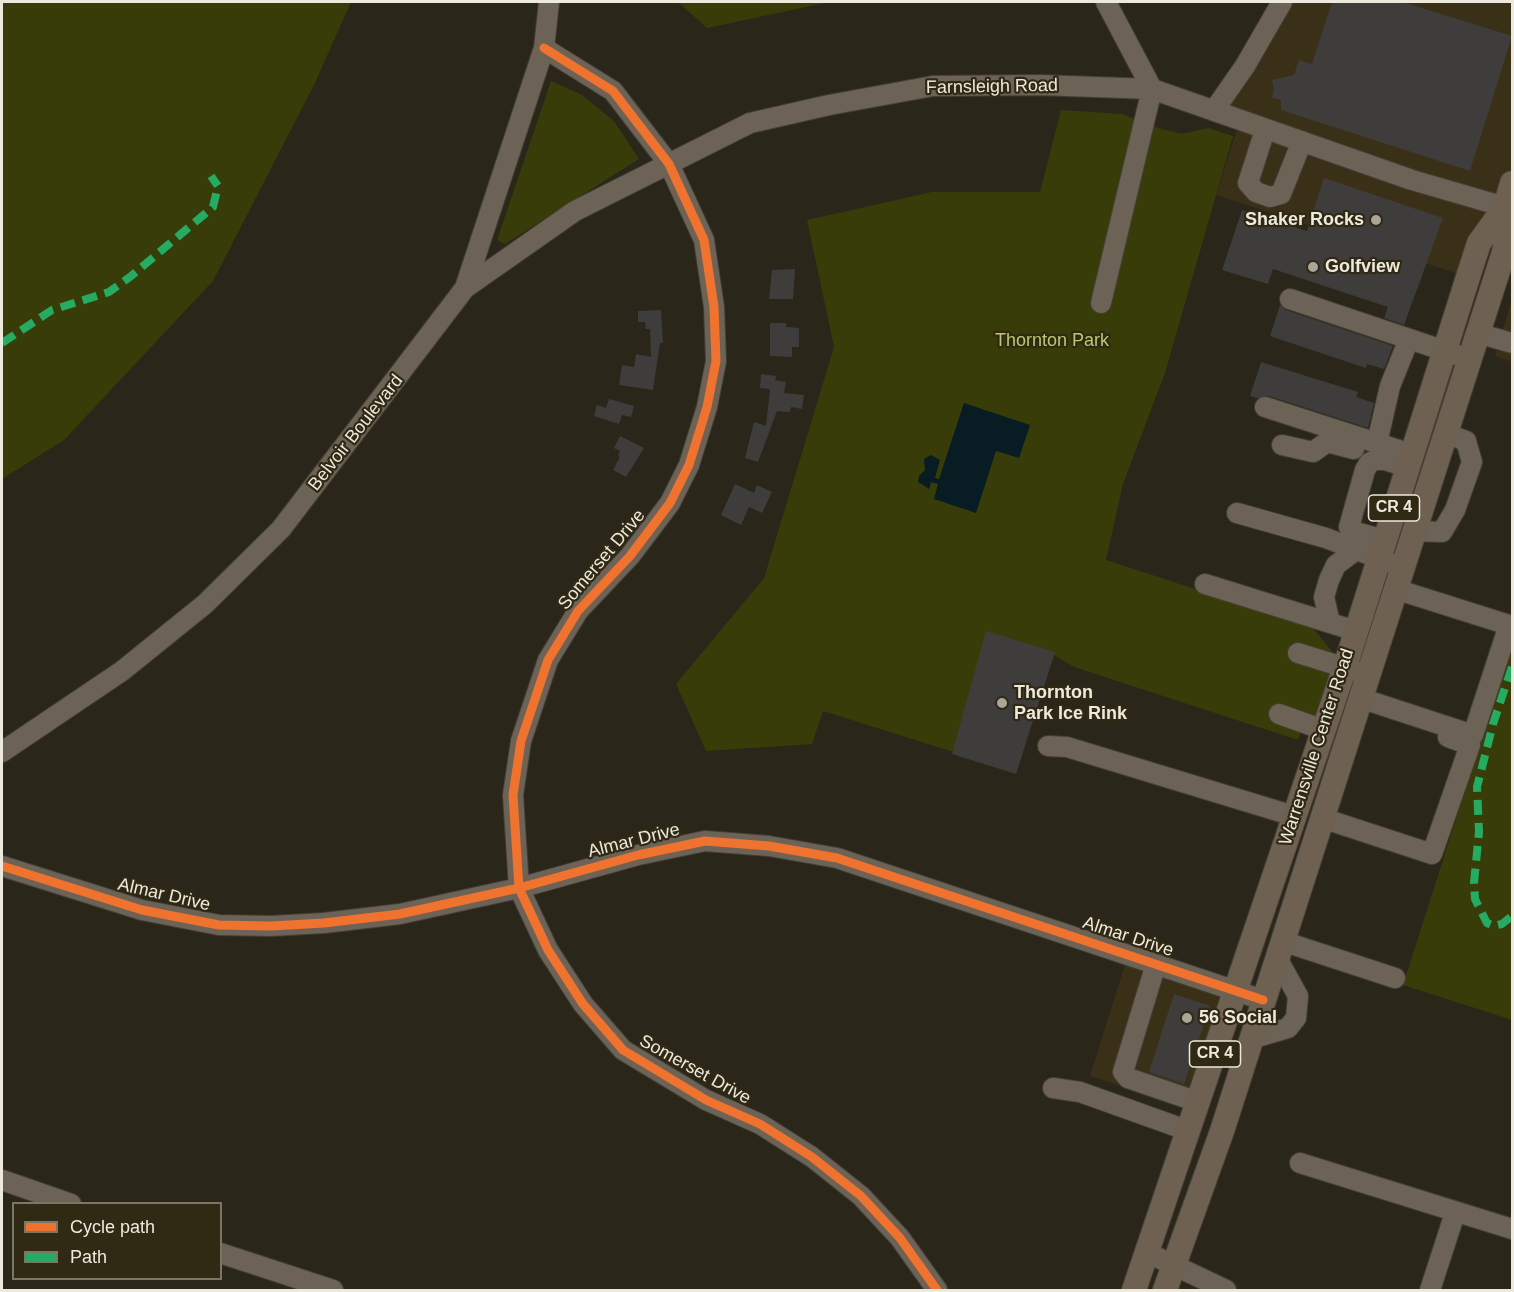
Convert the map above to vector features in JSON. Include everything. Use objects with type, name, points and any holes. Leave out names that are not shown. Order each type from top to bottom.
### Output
[{"type":"main road","name":"Warrensville Center Road","points":[[1166,1290],[1251,1039],[1505,249],[1512,183]]},
{"type":"main road","name":"Warrensville Center Road","points":[[1134,1290],[1345,668],[1356,631],[1372,550],[1409,461],[1479,243],[1509,207]]},
{"type":"street","name":"Belvoir Boulevard","points":[[2,752],[122,671],[205,604],[281,530],[465,288],[544,48],[549,2]]},
{"type":"street","points":[[1101,303],[1152,89],[1106,2]]},
{"type":"street","points":[[1215,109],[1245,66],[1282,2]]},
{"type":"street","name":"Somerset Drive","points":[[544,48],[613,91],[669,164],[704,240],[714,307],[716,361],[707,407],[689,465],[670,503],[630,556],[578,611],[548,660],[521,741],[513,795],[519,888],[548,950],[583,1004],[623,1050],[706,1100],[760,1124],[812,1157],[861,1196],[900,1238],[937,1290]]},
{"type":"street","name":"Farnsleigh Road","points":[[465,288],[575,211],[750,123],[829,105],[933,86],[1039,84],[1152,89],[1215,109],[1265,130],[1412,180],[1509,207]]},
{"type":"street","points":[[1265,130],[1248,183],[1256,192],[1270,197],[1281,194],[1302,141]]},
{"type":"street","points":[[1290,299],[1468,359]]},
{"type":"street","points":[[1477,333],[1511,337]]},
{"type":"street","points":[[1362,693],[1473,735],[1509,625],[1398,578],[1349,527],[1365,470],[1376,452],[1390,386],[1409,339]]},
{"type":"street","points":[[1265,407],[1376,452],[1409,461]]},
{"type":"street","points":[[1414,531],[1442,532],[1455,510],[1472,462],[1466,441],[1445,433]]},
{"type":"street","points":[[1282,445],[1313,452],[1323,444],[1332,442],[1357,450],[1376,452]]},
{"type":"street","points":[[1237,513],[1372,550]]},
{"type":"street","points":[[1330,623],[1324,597],[1336,565],[1372,550]]},
{"type":"street","points":[[1205,584],[1356,631]]},
{"type":"street","points":[[1298,653],[1345,668],[1362,693],[1470,745],[1432,854],[1322,818]]},
{"type":"street","points":[[1279,714],[1324,730]]},
{"type":"street","points":[[1048,746],[1067,747],[1294,816]]},
{"type":"street","name":"Almar Drive","points":[[2,866],[142,910],[219,925],[324,923],[399,914],[519,888],[638,855],[705,841],[769,846],[837,858],[1263,1000]]},
{"type":"street","points":[[1280,949],[1395,978]]},
{"type":"street","points":[[1251,1039],[1288,1028],[1296,1018],[1298,996],[1280,949]]},
{"type":"street","points":[[1156,964],[1123,1071],[1128,1078],[1198,1102]]},
{"type":"street","points":[[1053,1088],[1080,1092],[1189,1131]]},
{"type":"street","points":[[1300,1163],[1512,1229]]},
{"type":"street","points":[[2,1180],[68,1202]]},
{"type":"street","points":[[1430,1290],[1455,1213]]},
{"type":"street","points":[[1148,1253],[1226,1290]]},
{"type":"street","points":[[222,1254],[333,1290]]},
{"type":"shaded area","points":[[1282,2],[1512,2],[1512,208],[1468,277],[1216,195],[1240,120],[1215,109]]},
{"type":"shaded area","points":[[1512,299],[1512,362],[1495,356]]},
{"type":"shaded area","points":[[1128,955],[1236,990],[1196,1110],[1090,1076]]},
{"type":"green space","points":[[2,2],[351,2],[314,85],[213,281],[64,440],[2,479]]},
{"type":"green space","points":[[678,2],[830,2],[707,28]]},
{"type":"green space","points":[[551,81],[582,95],[614,121],[639,159],[505,244],[497,240]]},
{"type":"green space","name":"Thornton Park","points":[[1061,110],[1122,114],[1181,134],[1208,128],[1233,136],[1165,373],[1123,484],[1106,560],[1312,627],[1345,667],[1324,730],[1304,723],[1298,740],[1074,667],[1054,655],[1011,770],[823,711],[812,744],[706,751],[676,684],[764,578],[834,347],[807,220],[932,192],[1040,192]]},
{"type":"green space","points":[[1512,644],[1512,1020],[1403,985]]},
{"type":"water","points":[[964,403],[1030,425],[1019,458],[996,451],[976,513],[934,499],[938,484],[931,482],[929,489],[918,482],[919,476],[925,470],[924,459],[931,455],[940,460],[935,478],[939,479]]},
{"type":"building","points":[[1332,2],[1403,2],[1512,36],[1470,171],[1281,110],[1281,100],[1272,98],[1274,90],[1272,80],[1294,75],[1299,60],[1312,64]]},
{"type":"building","points":[[1324,178],[1443,218],[1404,325],[1384,318],[1388,307],[1273,269],[1268,284],[1222,270],[1242,210],[1307,231]]},
{"type":"building","points":[[795,269],[793,299],[769,299],[772,270]]},
{"type":"building","points":[[1280,305],[1286,310],[1393,346],[1384,369],[1367,364],[1366,368],[1270,336]]},
{"type":"building","points":[[661,310],[663,343],[660,343],[653,390],[619,385],[622,365],[634,367],[636,354],[651,357],[650,329],[646,329],[645,322],[638,322],[638,311]]},
{"type":"building","points":[[770,323],[786,323],[786,327],[799,328],[799,347],[792,347],[792,357],[770,356]]},
{"type":"building","points":[[1261,362],[1358,392],[1356,397],[1374,403],[1368,428],[1269,396],[1257,398],[1250,396]]},
{"type":"building","points":[[761,374],[776,376],[775,380],[786,382],[784,393],[804,395],[802,409],[791,407],[790,412],[777,411],[758,462],[745,458],[754,422],[766,426],[770,389],[760,388]]},
{"type":"building","points":[[609,399],[634,406],[631,417],[622,415],[619,424],[594,416],[597,405],[606,408]]},
{"type":"building","points":[[620,436],[644,448],[626,477],[613,470],[620,457],[618,456],[620,451],[614,448]]},
{"type":"building","points":[[735,484],[754,493],[757,485],[772,492],[762,513],[749,507],[741,525],[721,515]]},
{"type":"building","name":"Thornton Park Ice Rink","points":[[986,631],[1055,652],[1016,774],[952,754]]},
{"type":"building","points":[[1174,994],[1210,1006],[1184,1084],[1149,1072]]},
{"type":"marked path","points":[[2,343],[52,310],[109,292],[130,277],[213,207],[218,186],[211,176]]},
{"type":"marked path","points":[[1512,667],[1493,724],[1477,787],[1479,832],[1474,883],[1475,899],[1487,923],[1494,926],[1502,924],[1512,916]]},
{"type":"cycle path","points":[[544,48],[613,91],[669,164],[704,240],[714,307],[716,361],[707,407],[689,465],[670,503],[630,556],[578,611],[548,660],[521,741],[513,795],[519,888],[548,950],[583,1004],[623,1050],[706,1100],[760,1124],[812,1157],[861,1196],[900,1238],[937,1290]]},
{"type":"cycle path","points":[[2,866],[142,910],[219,925],[271,926],[324,923],[400,914],[519,888],[638,855],[705,841],[769,846],[837,858],[1263,1000]]},
{"type":"place","name":"Shaker Rocks","points":[[1376,220]]},
{"type":"place","name":"Golfview","points":[[1313,267]]},
{"type":"place","name":"Thornton Park Ice Rink","points":[[1002,703]]},
{"type":"place","name":"56 Social","points":[[1187,1018]]}]
